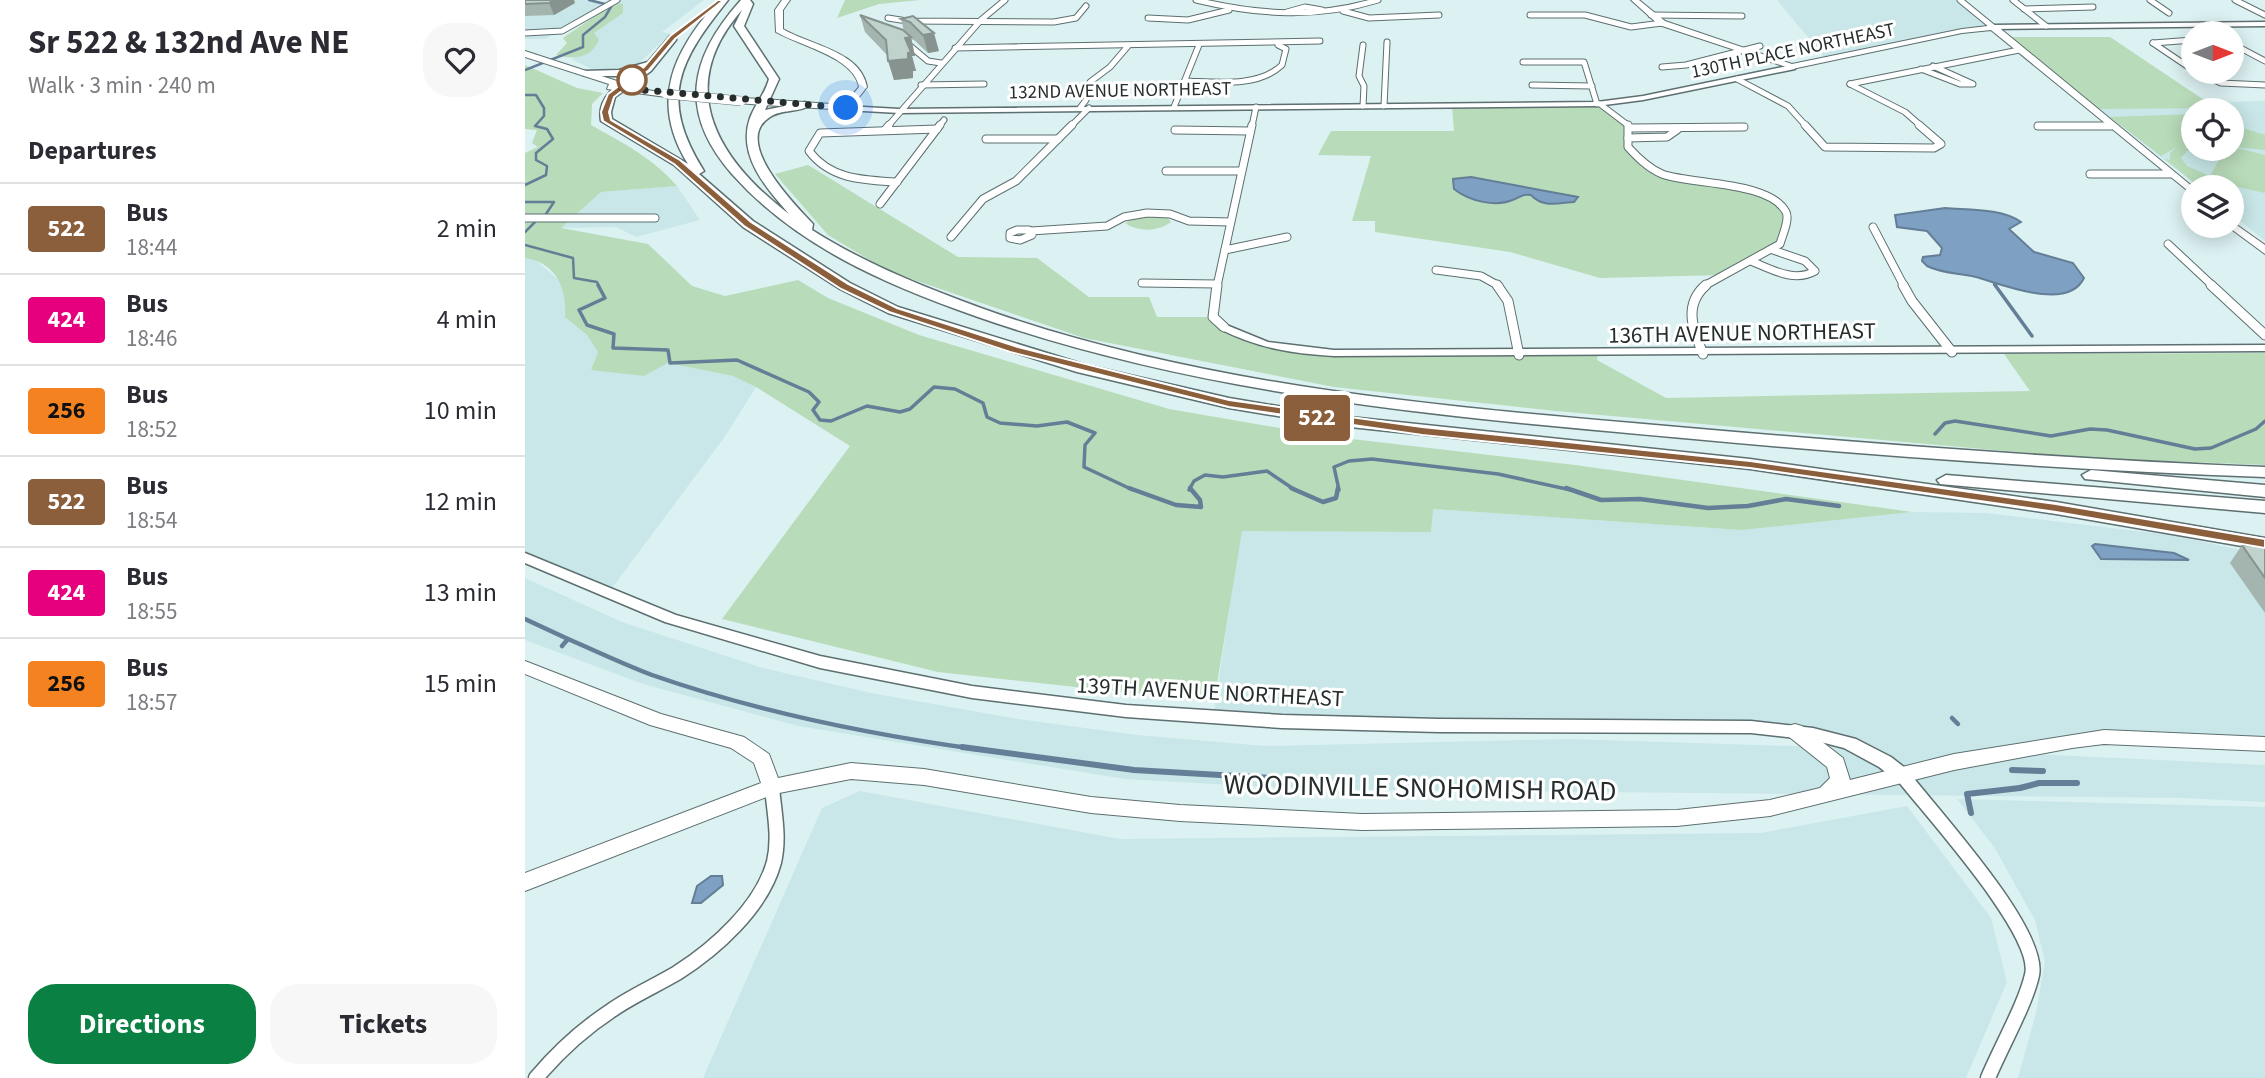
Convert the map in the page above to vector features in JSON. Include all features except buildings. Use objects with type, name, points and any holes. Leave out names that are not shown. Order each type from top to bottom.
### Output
[{"type":"highway","points":[[688,25],[722,0]]},
{"type":"highway","points":[[718,197],[686,155],[676,128],[671,93],[684,49],[722,0]]},
{"type":"highway","points":[[745,0],[722,26],[706,55],[700,74],[699,104],[705,124],[718,149],[745,183],[784,220],[825,246],[881,274],[994,319],[1177,370],[1317,395],[1449,412],[1791,442],[2265,491]]},
{"type":"highway","points":[[751,0],[744,10],[739,26],[773,75],[774,83],[754,125],[756,155],[765,178],[825,246]]},
{"type":"highway","points":[[587,73],[609,74],[636,69],[676,35],[649,66],[608,99],[605,112],[607,121],[677,162],[748,224],[845,286],[893,310],[1014,350],[1083,369],[1229,403],[1331,420],[1750,464],[2265,507]]},
{"type":"highway","points":[[754,125],[767,113],[806,105]]},
{"type":"highway","points":[[1791,442],[2265,472]]},
{"type":"highway","points":[[1750,464],[2056,508],[2265,544]]},
{"type":"main road","points":[[786,0],[779,10],[779,30],[790,38],[848,62],[858,69],[864,82],[857,97],[846,108]]},
{"type":"main road","points":[[1635,0],[1662,23],[1792,67]]},
{"type":"main road","points":[[1993,27],[2181,183]]},
{"type":"main road","name":"130TH PLACE NORTHEAST","points":[[1792,67],[1962,31],[1993,27]]},
{"type":"main road","points":[[527,55],[560,63],[617,84],[621,88]]},
{"type":"main road","points":[[572,69],[572,74],[585,80],[621,88]]},
{"type":"main road","points":[[765,99],[832,100],[851,94],[864,82]]},
{"type":"main road","name":"132ND AVENUE NORTHEAST","points":[[621,88],[741,101],[765,99],[846,108]]},
{"type":"main road","points":[[2244,234],[2265,251]]},
{"type":"main road","points":[[525,667],[657,720],[737,742],[762,759],[772,787]]},
{"type":"main road","points":[[1794,731],[1836,763],[1840,780],[1826,794]]},
{"type":"main road","name":"WOODINVILLE SNOHOMISH ROAD","points":[[525,882],[772,787],[851,771],[886,772],[1091,805],[1362,822],[1677,818],[1770,808],[1954,762],[2104,737],[2265,744]]},
{"type":"street","points":[[525,33],[559,32],[617,0]]},
{"type":"street","points":[[885,130],[941,63],[981,20],[1005,0]]},
{"type":"street","points":[[1196,0],[1231,9],[1282,16],[1343,11],[1377,0]]},
{"type":"street","points":[[1206,3],[1213,0]]},
{"type":"street","points":[[1960,0],[1993,27],[2181,24]]},
{"type":"street","points":[[2013,0],[2046,26]]},
{"type":"street","points":[[2150,0],[2169,13]]},
{"type":"street","points":[[2235,0],[2265,13]]},
{"type":"street","points":[[888,18],[1054,22],[1076,18],[1086,6]]},
{"type":"street","points":[[2024,9],[2093,7]]},
{"type":"street","points":[[1148,18],[1188,20],[1231,9]]},
{"type":"street","points":[[1343,11],[1369,18],[1439,15]]},
{"type":"street","points":[[1530,15],[1585,15],[1631,27],[1662,23]]},
{"type":"street","points":[[1651,15],[1742,16]]},
{"type":"street","points":[[2244,24],[2265,24]]},
{"type":"street","points":[[893,37],[911,44],[928,61],[941,63]]},
{"type":"street","points":[[955,48],[1276,45],[1320,41]]},
{"type":"street","points":[[2181,41],[2153,43],[2181,62]]},
{"type":"street","points":[[1384,106],[1387,42]]},
{"type":"street","points":[[1174,107],[1199,45]]},
{"type":"street","points":[[1185,81],[1244,81],[1268,74],[1283,63],[1286,49],[1276,45]]},
{"type":"street","points":[[1363,45],[1359,76],[1364,86],[1363,106]]},
{"type":"street","points":[[951,237],[983,199],[1016,181],[1058,139],[1084,108],[1090,82],[1110,67],[1128,46]]},
{"type":"street","points":[[1662,67],[1686,65],[1760,46]]},
{"type":"street","points":[[1737,79],[1788,106],[1825,147],[1934,148],[1941,144],[1905,112],[1850,84],[1933,65],[2019,50]]},
{"type":"street","points":[[2244,50],[2265,61]]},
{"type":"street","points":[[1523,62],[1584,62],[1599,104],[1630,128],[1661,125],[1677,130],[1745,127]]},
{"type":"street","points":[[1920,69],[1960,84],[1973,84],[1933,65]]},
{"type":"street","name":"130TH PLACE NORTHEAST","points":[[1599,104],[1792,67]]},
{"type":"street","points":[[921,85],[984,84]]},
{"type":"street","points":[[2243,84],[2265,85]]},
{"type":"street","points":[[1532,85],[1592,86]]},
{"type":"street","name":"132ND AVENUE NORTHEAST","points":[[846,108],[899,111],[1599,104]]},
{"type":"street","points":[[1224,327],[1213,317],[1217,284],[1256,107]]},
{"type":"street","points":[[880,204],[944,120]]},
{"type":"street","points":[[2038,126],[2111,125]]},
{"type":"street","points":[[1630,128],[1628,147],[1632,155],[1657,171],[1757,193],[1780,205],[1787,217],[1784,236],[1773,250],[1708,284],[1692,305],[1693,327],[1703,354]]},
{"type":"street","points":[[897,182],[857,178],[830,170],[814,160],[809,151],[820,133],[937,129]]},
{"type":"street","points":[[1175,130],[1250,131]]},
{"type":"street","points":[[1628,138],[1667,138],[1673,136],[1677,130]]},
{"type":"street","points":[[986,139],[1058,139]]},
{"type":"street","points":[[1166,171],[1240,171]]},
{"type":"street","points":[[2090,174],[2170,174]]},
{"type":"street","points":[[1031,231],[1107,226],[1124,217],[1147,212],[1170,214],[1189,221],[1230,222]]},
{"type":"street","points":[[525,218],[655,218]]},
{"type":"street","points":[[1873,227],[1912,301],[1952,352]]},
{"type":"street","points":[[1225,250],[1290,240],[1279,230]]},
{"type":"street","points":[[2168,244],[2265,335]]},
{"type":"street","points":[[1751,261],[1795,276],[1810,275],[1815,271],[1805,261],[1773,250]]},
{"type":"street","points":[[1436,270],[1480,275],[1500,286],[1509,300],[1519,355]]},
{"type":"street","points":[[1142,283],[1217,284]]},
{"type":"street","name":"136TH AVENUE NORTHEAST","points":[[1224,327],[1245,340],[1269,347],[1519,355],[2265,348]]},
{"type":"street","name":"139TH AVENUE NORTHEAST","points":[[525,558],[606,596],[697,629],[872,675],[1042,704],[1258,721],[1751,727],[1830,735],[1874,754],[1903,776]]},
{"type":"street","points":[[1903,776],[2017,921],[2029,949],[2033,974],[1989,1078]]},
{"type":"street","points":[[536,1078],[568,1045],[623,1002],[681,970],[722,937],[748,909],[766,879],[777,847],[772,787]]},
{"type":"shaded area","points":[[525,0],[585,0],[605,5],[545,39],[525,39]]},
{"type":"shaded area","points":[[605,0],[704,0],[662,32],[670,34],[638,64],[624,70],[596,71],[571,59],[596,47],[593,33],[615,2]]},
{"type":"shaded area","points":[[1777,0],[1959,0],[1993,27],[1827,60]]},
{"type":"shaded area","points":[[2244,101],[2265,101],[2265,241],[2244,224],[2244,175],[2184,175],[2094,105],[2181,103],[2181,161],[2244,161]]},
{"type":"shaded area","points":[[677,186],[700,220],[636,237],[616,227],[560,228],[601,192]]},
{"type":"shaded area","points":[[525,258],[534,259],[560,281],[567,296],[565,317],[587,335],[598,352],[591,369],[644,376],[668,363],[733,376],[756,387],[726,435],[606,596],[525,558]]},
{"type":"shaded area","points":[[1432,509],[1742,530],[1912,512],[1986,513],[2170,535],[2265,555],[2265,745],[2104,737],[2009,753],[2265,765],[2265,802],[2184,798],[1304,789],[1125,779],[798,726],[643,684],[525,640],[525,578],[622,622],[763,668],[871,693],[1018,719],[1137,735],[1265,746],[1570,739],[1854,748],[1795,731],[1213,719],[1241,531],[1431,532]]},
{"type":"shaded area","points":[[860,791],[1120,839],[1761,833],[1907,806],[1991,918],[2007,982],[1966,1078],[703,1078],[822,808]]},
{"type":"shaded area","points":[[1957,799],[2265,807],[2265,1078],[2018,1078],[2036,1013],[2045,962],[2035,920],[1994,847]]},
{"type":"green space","points":[[845,0],[920,0],[879,4],[837,18]]},
{"type":"green space","points":[[614,3],[623,4],[623,13],[594,33],[599,40],[592,51],[575,57],[556,55],[567,43],[563,38]]},
{"type":"green space","points":[[2011,37],[2110,37],[2201,98],[2181,98],[2181,108],[2099,109]]},
{"type":"green space","points":[[525,65],[577,88],[603,93],[592,104],[591,125],[648,159],[677,186],[601,192],[561,228],[648,244],[692,286],[725,296],[798,280],[828,298],[919,335],[1169,409],[1326,436],[1575,465],[1912,512],[1742,530],[1433,509],[1431,532],[1242,531],[1214,702],[938,672],[722,619],[850,446],[756,387],[733,376],[668,363],[644,376],[591,370],[598,352],[587,335],[565,317],[564,297],[558,279],[545,265],[525,258],[525,153],[538,147],[532,143],[537,130],[525,129]]},
{"type":"green space","points":[[1600,104],[1627,123],[1628,147],[1657,171],[1757,193],[1785,210],[1780,244],[1722,275],[1600,278],[1510,252],[1375,232],[1375,221],[1352,221],[1371,156],[1318,155],[1331,131],[1454,131],[1452,106]]},
{"type":"green space","points":[[2181,114],[2181,161],[2208,175],[2184,175],[2165,159],[2170,160],[2170,153],[2177,147],[2161,156],[2110,117]]},
{"type":"green space","points":[[2244,128],[2265,135],[2265,150],[2244,148]]},
{"type":"green space","points":[[2244,150],[2265,155],[2265,193],[2244,188],[2244,175],[2211,175],[2218,161],[2244,161]]},
{"type":"green space","points":[[808,165],[958,257],[1037,258],[1089,297],[1149,297],[1157,317],[1213,317],[1245,340],[1269,347],[1343,353],[1598,355],[1597,360],[1666,398],[2030,391],[2004,354],[2265,353],[2265,465],[2073,457],[1556,411],[1334,387],[1084,338],[888,271],[828,235],[775,174]]},
{"type":"green space","points":[[1138,217],[1167,217],[1171,222],[1148,230],[1125,223]]},
{"type":"water","points":[[1471,177],[1578,197],[1574,202],[1557,204],[1541,202],[1531,195],[1508,202],[1483,202],[1454,189],[1453,179]]},
{"type":"water","points":[[1945,208],[1985,210],[2013,217],[2021,222],[2009,229],[2034,252],[2073,263],[2084,278],[2076,288],[2064,293],[2033,293],[1927,266],[1922,261],[1923,257],[1940,255],[1942,248],[1927,231],[1897,227],[1895,215]]},
{"type":"water","points":[[2095,544],[2174,553],[2189,560],[2101,559],[2092,546]]},
{"type":"water","points":[[711,876],[722,876],[723,885],[701,903],[692,903],[697,886]]},
{"type":"waterway","points":[[589,0],[605,4]]},
{"type":"waterway","points":[[525,70],[583,47],[583,35],[605,17],[612,5]]},
{"type":"waterway","points":[[525,95],[536,95],[544,108],[544,116],[535,126],[547,129],[553,139],[536,153],[536,160],[547,166],[546,175],[525,185]]},
{"type":"waterway","points":[[525,202],[554,202],[546,214]]},
{"type":"waterway","points":[[525,232],[535,222]]},
{"type":"waterway","points":[[525,245],[573,258],[574,278],[597,282],[599,286]]},
{"type":"waterway","points":[[598,285],[605,298],[579,310],[587,325],[614,334],[613,348],[668,350],[670,363],[737,360],[809,392],[819,402],[813,410],[820,420],[831,421],[867,406],[900,412],[910,409],[934,387],[955,389],[983,403],[987,417],[1000,423],[1037,426],[1067,422],[1095,433],[1085,445],[1084,467],[1133,490]]},
{"type":"waterway","points":[[1995,285],[2032,336]]},
{"type":"waterway","points":[[1935,434],[1945,423],[1955,421],[2051,436],[2090,429],[2107,430],[2195,449],[2211,448],[2256,429],[2265,421]]},
{"type":"waterway","points":[[1339,490],[1334,467],[1349,461],[1372,459],[1498,474],[1571,490]]},
{"type":"waterway","points":[[1190,488],[1194,481],[1205,475],[1223,477],[1267,471],[1294,489]]},
{"type":"waterway","points":[[1129,488],[1176,505],[1201,507],[1200,500],[1190,488]]},
{"type":"waterway","points":[[1294,489],[1323,502],[1336,498],[1338,488]]},
{"type":"waterway","points":[[1566,488],[1601,500],[1640,499],[1708,508],[1748,506],[1786,499],[1839,506]]},
{"type":"waterway","points":[[525,619],[568,639]]},
{"type":"waterway","points":[[562,646],[568,639]]},
{"type":"waterway","points":[[568,639],[652,675],[731,700],[852,728],[964,747]]},
{"type":"waterway","points":[[1952,718],[1958,724]]},
{"type":"waterway","points":[[964,747],[1134,770],[1274,778]]},
{"type":"waterway","points":[[964,747],[975,749]]},
{"type":"waterway","points":[[2012,770],[2043,771]]},
{"type":"waterway","points":[[1971,813],[1967,794],[2039,783],[2077,783]]},
{"type":"bus line","name":"522","points":[[720,0],[673,38],[647,69],[610,96],[605,112],[607,121],[677,162],[748,224],[845,286],[893,310],[1014,350],[1229,403],[1331,420],[1422,431],[1750,464],[2056,508],[2265,544]]},
{"type":"route","points":[[632,80],[621,88],[741,101],[846,108]]}]
